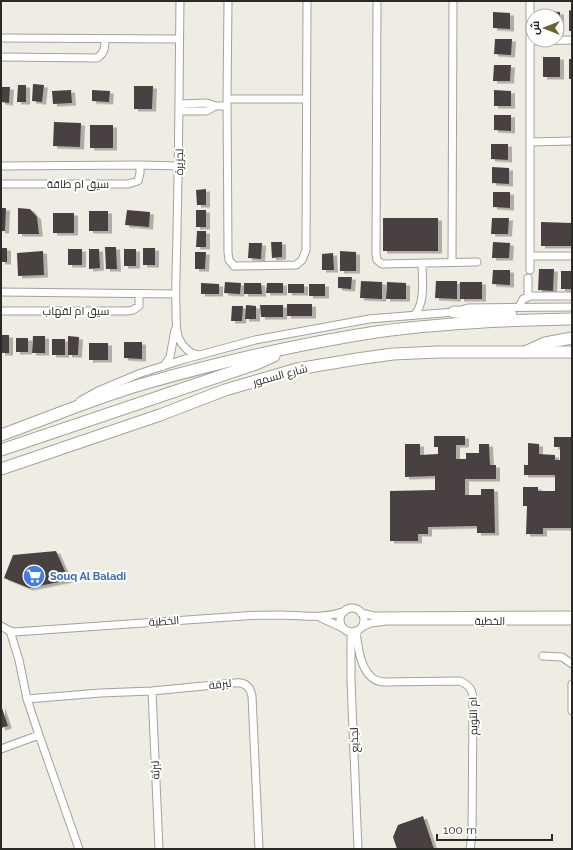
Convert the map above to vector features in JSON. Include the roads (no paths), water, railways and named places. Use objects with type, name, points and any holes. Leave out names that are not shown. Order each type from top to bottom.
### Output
[{"type":"main road","points":[[454,312],[506,315],[537,319]]},
{"type":"main road","name":"شارع السمور","points":[[1,435],[142,384],[292,347],[377,332],[427,326],[537,319],[572,319]]},
{"type":"main road","points":[[525,352],[545,343],[572,338]]},
{"type":"main road","points":[[1,450],[256,364],[292,347]]},
{"type":"main road","name":"شارع السمور","points":[[1,469],[160,415],[225,390],[297,369],[357,358],[393,354],[438,352],[572,352]]},
{"type":"main road","points":[[1,428],[34,418],[58,414]]},
{"type":"street","name":"لجزيرة","points":[[180,1],[176,324],[178,336],[189,351],[195,355],[202,355]]},
{"type":"street","points":[[228,1],[227,102],[229,260],[234,266],[296,265],[302,260],[306,250],[307,1]]},
{"type":"street","points":[[377,1],[377,260],[382,264],[477,262]]},
{"type":"street","points":[[452,262],[453,1]]},
{"type":"street","points":[[1,38],[179,39]]},
{"type":"street","points":[[1,57],[98,58],[102,54],[105,47],[105,39]]},
{"type":"street","points":[[530,48],[530,270]]},
{"type":"street","points":[[179,108],[207,111],[215,106],[227,102],[306,99]]},
{"type":"street","points":[[530,142],[572,141]]},
{"type":"street","name":"سيق ام طاقة","points":[[1,184],[128,184],[138,181],[140,165]]},
{"type":"street","name":"سيق ام طاقة","points":[[1,166],[179,166]]},
{"type":"street","points":[[530,256],[572,256]]},
{"type":"street","points":[[414,315],[419,310],[422,302],[422,263]]},
{"type":"street","points":[[528,278],[528,296]]},
{"type":"street","name":"سيق ام لقهاب","points":[[1,292],[176,294]]},
{"type":"street","name":"سيق ام لقهاب","points":[[1,311],[128,311],[139,306],[139,294]]},
{"type":"street","points":[[519,307],[523,300],[528,296],[572,296]]},
{"type":"street","points":[[422,302],[433,314]]},
{"type":"street","name":"شارع السمور","points":[[58,414],[88,396],[123,380],[164,366],[255,340],[308,329],[369,319],[454,312],[468,308],[572,307]]},
{"type":"street","name":"لجزيرة","points":[[164,366],[170,357],[176,324]]},
{"type":"street","points":[[348,609],[355,609],[361,613],[364,620],[356,630],[346,630],[343,628],[340,621],[342,614],[345,611],[348,609]]},
{"type":"street","name":"الخطية","points":[[10,631],[250,616],[281,615],[319,617],[345,611]]},
{"type":"street","name":"الخطية","points":[[361,613],[374,616],[572,615]]},
{"type":"street","name":"الخطية","points":[[319,617],[343,628]]},
{"type":"street","name":"الخطية","points":[[356,630],[375,622],[393,620],[572,621]]},
{"type":"street","points":[[1,626],[10,631],[19,660],[27,699],[78,849]]},
{"type":"street","name":"لجذيع","points":[[356,630],[352,689],[358,849]]},
{"type":"street","name":"ام التويم","points":[[356,630],[361,659],[367,671],[376,681],[460,681],[469,686],[472,690],[474,700],[472,836],[470,849]]},
{"type":"street","points":[[543,656],[562,657],[572,664]]},
{"type":"street","name":"لبرقة","points":[[27,699],[100,693],[152,691],[239,682],[243,683],[249,688],[252,696],[259,849]]},
{"type":"street","points":[[572,684],[572,711]]},
{"type":"street","name":"لبرثة","points":[[152,691],[159,849]]},
{"type":"street","points":[[1,749],[39,735]]},
{"type":"place","name":"Souq Al Baladi","points":[[34,576]]}]
